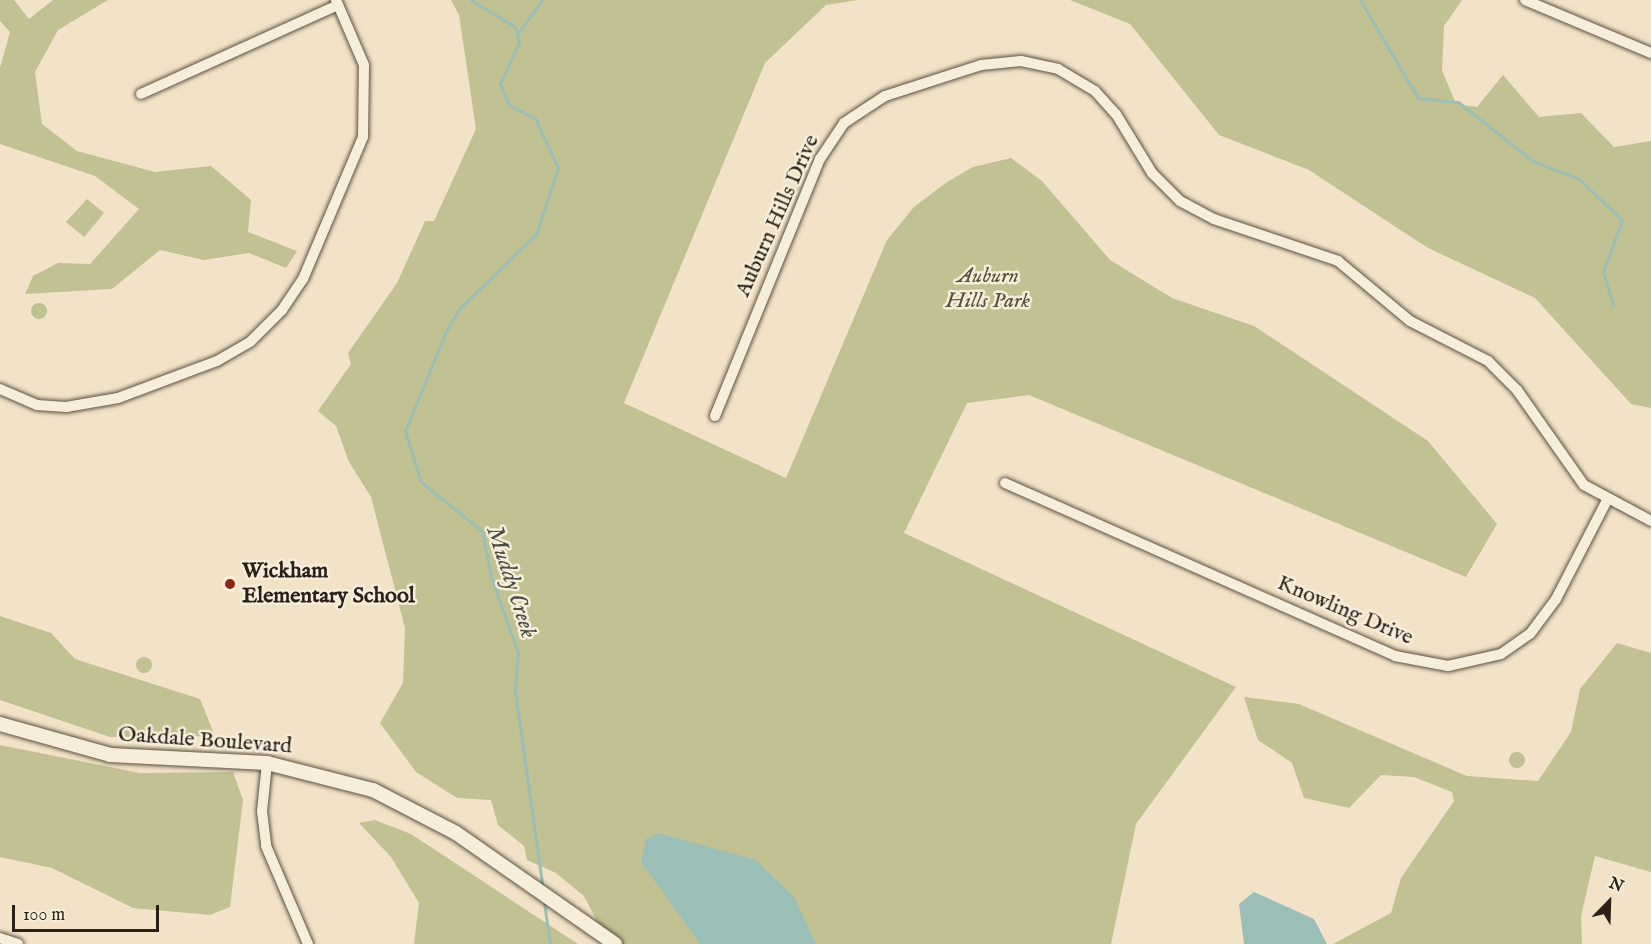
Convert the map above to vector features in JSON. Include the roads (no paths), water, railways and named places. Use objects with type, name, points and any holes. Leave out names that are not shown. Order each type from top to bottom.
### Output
[{"type":"main road","name":"Oakdale Boulevard","points":[[0,724],[110,755],[267,763],[344,780],[402,802],[512,870],[615,944]]},
{"type":"street","points":[[1525,0],[1651,53]]},
{"type":"street","points":[[0,389],[37,405],[102,402],[217,361],[270,324],[303,279],[363,137],[365,73],[337,3],[141,94]]},
{"type":"street","name":"Auburn Hills Drive","points":[[715,416],[832,137],[852,116],[885,96],[981,65],[1022,61],[1058,69],[1095,91],[1116,114],[1152,173],[1180,201],[1206,216],[1330,257],[1410,321],[1488,361],[1517,390],[1574,475],[1607,500],[1651,521]]},
{"type":"street","name":"Knowling Drive","points":[[1005,483],[1395,656],[1448,666],[1501,654],[1530,634],[1556,598],[1607,500]]},
{"type":"street","points":[[267,763],[262,811],[266,846],[308,944]]},
{"type":"street","points":[[0,938],[18,944]]},
{"type":"water","points":[[659,833],[756,860],[794,897],[816,944],[700,944],[641,862],[646,839]]},
{"type":"water","points":[[1254,892],[1314,919],[1327,944],[1244,944],[1239,904]]},
{"type":"waterway","name":"Muddy Creek","points":[[471,0],[515,27],[519,42],[500,84],[509,105],[535,118],[558,168],[536,234],[459,309],[447,329],[405,431],[421,482],[482,531],[491,577],[518,653],[515,691],[543,889]]},
{"type":"waterway","points":[[517,35],[542,0]]},
{"type":"waterway","points":[[1360,0],[1418,98],[1458,102],[1533,161],[1579,179],[1622,220],[1603,272],[1613,305]]},
{"type":"waterway","name":"Muddy Creek","points":[[544,902],[550,944]]},
{"type":"place","name":"Wickham Elementary School","points":[[230,584]]},
{"type":"park label","name":"Auburn Hills Park","points":[[988,288]]}]
